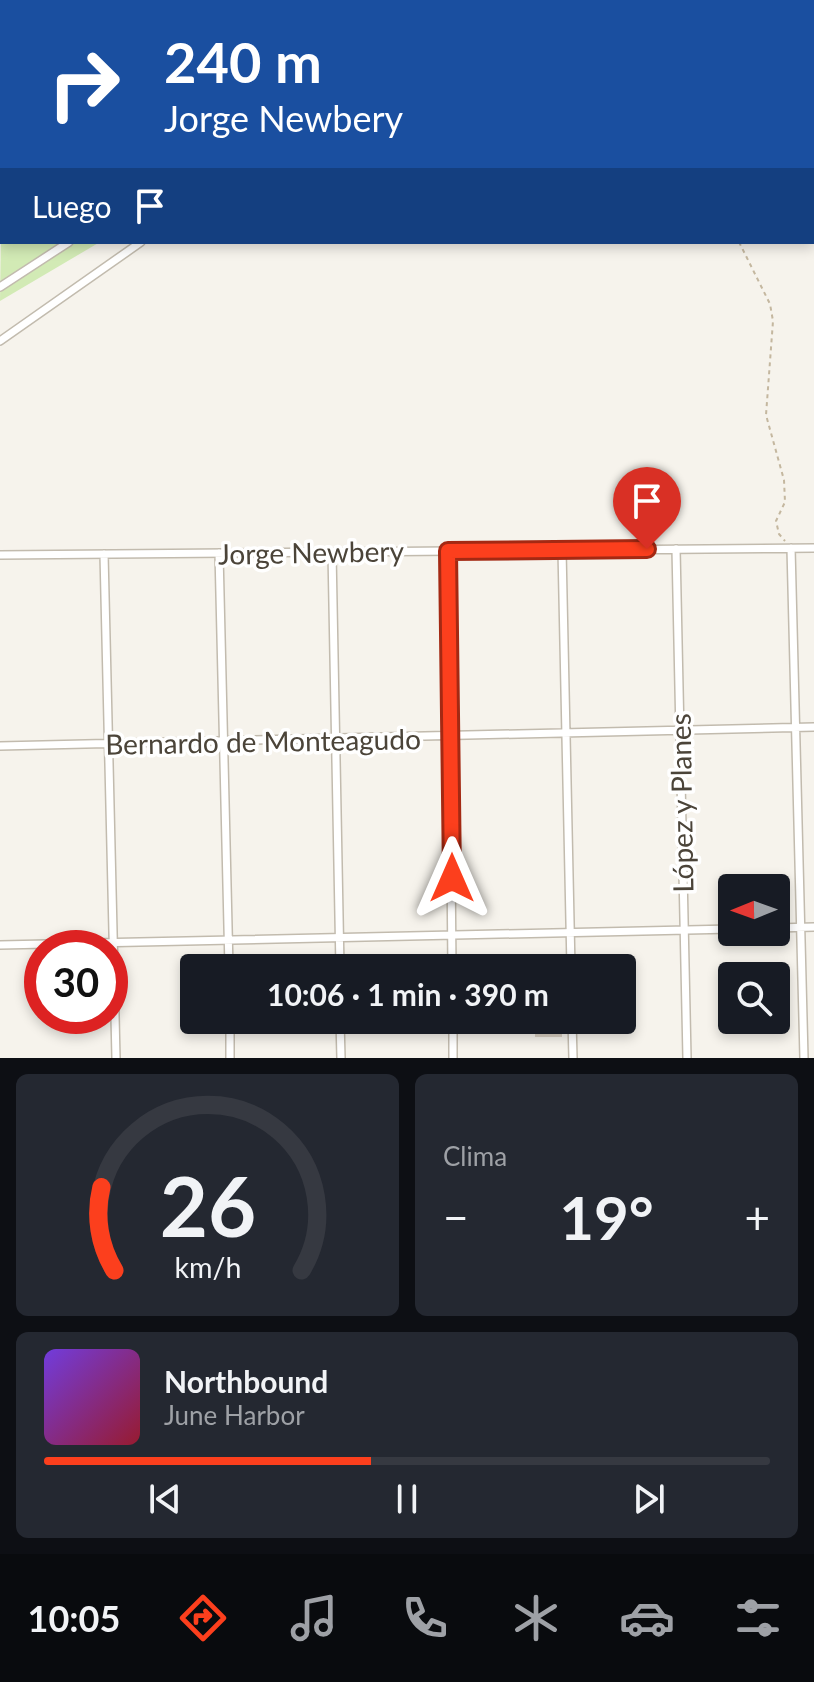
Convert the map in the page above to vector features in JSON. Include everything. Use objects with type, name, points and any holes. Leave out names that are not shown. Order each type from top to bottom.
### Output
[{"type":"street","points":[[0,287],[66,244]]},
{"type":"street","points":[[0,341],[138,244]]},
{"type":"street","points":[[791,548],[804,1058]]},
{"type":"street","name":"Jorge Newbery","points":[[0,555],[814,548]]},
{"type":"street","name":"López y Planes","points":[[676,549],[687,1058]]},
{"type":"street","points":[[562,550],[571,954]]},
{"type":"street","points":[[448,551],[452,954]]},
{"type":"street","points":[[332,552],[340,954]]},
{"type":"street","points":[[219,553],[221,742],[228,954]]},
{"type":"street","points":[[104,554],[113,930]]},
{"type":"street","name":"Bernardo de Monteagudo","points":[[0,746],[814,727]]},
{"type":"street","points":[[790,927],[814,927]]},
{"type":"street","points":[[128,943],[718,929]]},
{"type":"street","points":[[0,945],[24,945]]},
{"type":"street","points":[[115,1034],[116,1058]]},
{"type":"street","points":[[230,1034],[230,1058]]},
{"type":"street","points":[[340,1034],[341,1058]]},
{"type":"street","points":[[453,1034],[453,1058]]},
{"type":"street","points":[[572,1034],[573,1058]]},
{"type":"path","points":[[740,244],[771,313],[766,415],[784,480],[785,502],[776,521],[779,534],[791,548]]},
{"type":"green space","points":[[1,244],[97,244],[0,301]]},
{"type":"building","points":[[535,1034],[562,1034],[562,1037],[535,1037]]},
{"type":"route","points":[[452,878],[448,551],[647,549]]}]
